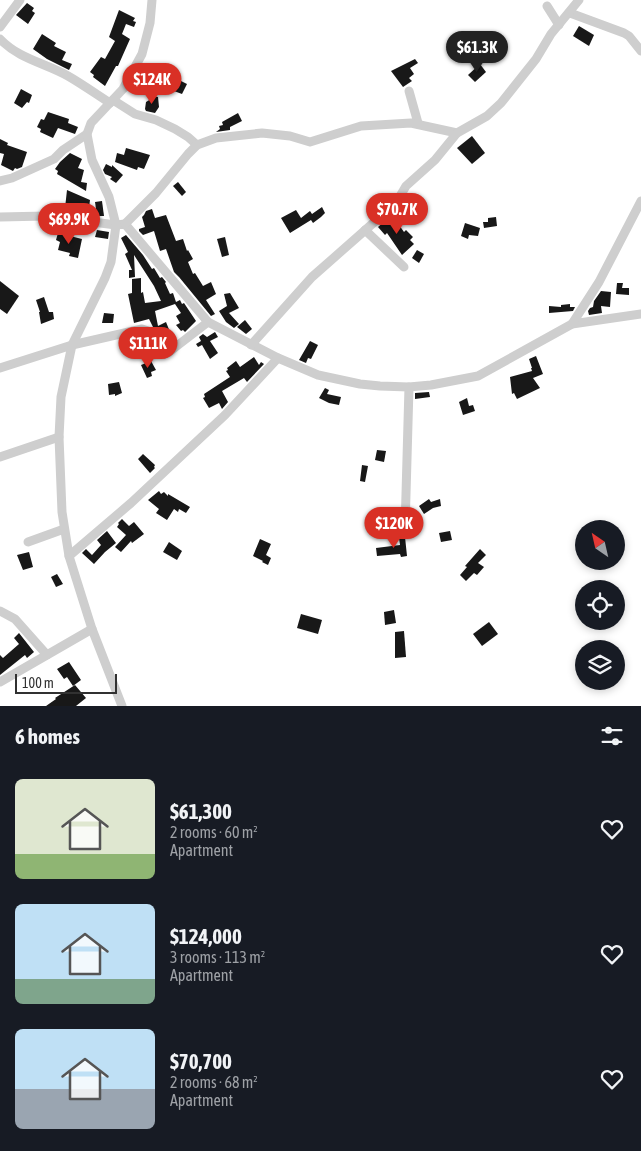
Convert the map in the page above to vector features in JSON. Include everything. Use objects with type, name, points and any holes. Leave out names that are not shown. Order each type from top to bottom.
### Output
[{"type":"street","points":[[0,27],[20,0]]},
{"type":"street","points":[[122,706],[92,629],[69,556],[62,512],[59,437],[61,397],[72,345],[106,278],[111,262],[116,225],[109,197],[92,160],[87,134],[91,123],[123,89],[142,54],[150,23],[152,0]]},
{"type":"street","points":[[251,345],[312,276],[396,203],[406,186],[435,160],[457,133],[487,116],[501,104],[532,64],[551,34],[579,0]]},
{"type":"street","points":[[547,6],[557,19],[559,25]]},
{"type":"street","points":[[570,13],[597,25],[624,33],[629,36],[641,51]]},
{"type":"street","points":[[0,40],[9,49],[24,57],[67,75],[135,114],[156,120],[175,129],[198,145]]},
{"type":"street","points":[[409,92],[418,123]]},
{"type":"street","points":[[0,217],[46,216],[116,225],[126,224],[156,193],[188,154],[198,145],[216,138],[262,133],[290,136],[310,142],[361,126],[418,123],[457,133]]},
{"type":"street","points":[[0,181],[12,178],[54,159],[63,150],[87,134]]},
{"type":"street","points":[[572,324],[599,282],[641,202]]},
{"type":"street","points":[[126,224],[208,322],[251,345],[318,375],[380,386],[431,385],[478,376],[572,324],[641,314]]},
{"type":"street","points":[[365,230],[404,267]]},
{"type":"street","points":[[0,368],[72,345],[142,329],[148,331],[160,352],[164,354],[170,352],[208,322]]},
{"type":"street","points":[[69,556],[131,503],[225,415],[278,358]]},
{"type":"street","points":[[405,530],[410,386]]},
{"type":"street","points":[[0,457],[59,437]]},
{"type":"street","points":[[28,542],[64,529]]},
{"type":"street","points":[[0,611],[15,619],[47,655]]},
{"type":"street","points":[[0,682],[92,629]]},
{"type":"building","points":[[27,3],[34,8],[32,11],[35,13],[28,24],[16,15]]},
{"type":"building","points":[[119,10],[135,18],[133,21],[136,22],[134,27],[126,24],[122,34],[130,39],[118,66],[116,66],[105,86],[93,77],[94,75],[90,72],[101,57],[105,59],[115,41],[109,37]]},
{"type":"building","points":[[579,26],[594,35],[589,46],[573,36]]},
{"type":"building","points":[[42,34],[56,43],[54,46],[66,52],[62,60],[72,64],[69,70],[47,59],[33,49]]},
{"type":"building","points":[[415,59],[418,63],[410,68],[414,74],[409,78],[412,81],[403,87],[391,71]]},
{"type":"building","points":[[480,64],[486,72],[475,82],[468,75]]},
{"type":"building","points":[[179,80],[187,84],[182,94],[174,91]]},
{"type":"building","points":[[21,89],[32,95],[29,103],[27,102],[22,108],[14,103]]},
{"type":"building","points":[[152,96],[158,97],[159,107],[155,113],[145,109],[146,102]]},
{"type":"building","points":[[48,112],[69,119],[68,123],[78,127],[75,134],[58,128],[53,138],[40,132],[41,129],[37,127],[41,119],[44,120]]},
{"type":"building","points":[[238,113],[242,121],[230,127],[230,130],[216,132],[220,129],[219,126],[223,125],[222,122]]},
{"type":"building","points":[[472,136],[485,153],[472,164],[457,148]]},
{"type":"building","points":[[0,139],[8,143],[7,145],[27,152],[22,167],[15,168],[13,171],[1,165],[4,154],[0,153]]},
{"type":"building","points":[[126,148],[150,155],[144,169],[138,167],[137,170],[115,162],[117,153],[124,155]]},
{"type":"building","points":[[70,153],[82,159],[78,168],[84,170],[81,182],[87,183],[86,191],[57,174],[58,171],[55,169]]},
{"type":"building","points":[[106,164],[112,167],[112,165],[123,175],[116,183],[110,179],[112,177],[105,174],[103,170]]},
{"type":"building","points":[[178,182],[186,192],[182,196],[173,186]]},
{"type":"building","points":[[67,190],[90,200],[88,215],[67,211],[68,209],[65,208]]},
{"type":"building","points":[[102,201],[104,216],[97,216],[95,202]]},
{"type":"building","points":[[322,207],[325,213],[321,217],[313,223],[311,220],[290,233],[281,218],[296,210],[301,218],[310,211],[312,214]]},
{"type":"building","points":[[152,209],[155,218],[166,215],[176,241],[183,239],[187,251],[193,259],[188,262],[193,274],[195,273],[203,286],[211,282],[216,294],[206,300],[215,314],[211,316],[174,272],[166,249],[160,251],[154,231],[143,235],[139,231],[139,229],[145,227],[142,217],[146,211]]},
{"type":"building","points":[[392,215],[404,232],[406,230],[413,237],[410,240],[414,244],[402,255],[387,233],[385,235],[378,227]]},
{"type":"building","points":[[496,217],[497,226],[484,228],[483,222],[488,222],[488,218]]},
{"type":"building","points":[[465,223],[480,228],[478,236],[469,235],[468,239],[461,236]]},
{"type":"building","points":[[97,230],[109,232],[108,239],[95,237]]},
{"type":"building","points":[[58,233],[82,239],[78,258],[69,256],[70,253],[58,250],[60,242],[56,240]]},
{"type":"building","points":[[126,235],[152,269],[154,268],[160,278],[162,277],[166,282],[170,294],[173,293],[176,302],[180,300],[182,304],[184,303],[196,321],[185,332],[181,331],[176,325],[180,323],[176,316],[181,313],[175,304],[155,311],[158,326],[166,322],[170,332],[163,334],[165,339],[160,341],[149,319],[134,323],[128,294],[132,293],[132,279],[141,278],[141,293],[143,292],[145,303],[161,301],[154,286],[134,255],[135,277],[129,278],[129,270],[132,270],[125,254],[128,252],[121,238]]},
{"type":"building","points":[[225,237],[229,255],[222,257],[217,239]]},
{"type":"building","points":[[417,250],[424,254],[419,263],[412,258]]},
{"type":"building","points":[[0,281],[19,296],[7,314],[0,309]]},
{"type":"building","points":[[617,283],[623,283],[622,288],[629,288],[629,295],[616,294]]},
{"type":"building","points":[[601,291],[611,292],[610,307],[601,306],[602,313],[589,315],[588,311],[593,307],[594,301]]},
{"type":"building","points":[[230,293],[239,308],[229,313],[239,324],[234,328],[226,322],[219,311],[227,306],[224,294]]},
{"type":"building","points":[[44,297],[49,312],[53,312],[54,319],[41,324],[36,300]]},
{"type":"building","points":[[570,304],[570,307],[575,307],[573,311],[549,313],[549,306],[561,307],[561,305]]},
{"type":"building","points":[[104,313],[114,314],[113,323],[102,323]]},
{"type":"building","points":[[245,320],[252,329],[246,334],[237,327]]},
{"type":"building","points":[[215,332],[218,337],[210,341],[218,353],[210,359],[202,345],[198,347],[196,344],[201,341],[199,337],[203,334],[207,337]]},
{"type":"building","points":[[310,341],[318,345],[311,359],[308,358],[306,363],[299,360]]},
{"type":"building","points":[[536,356],[543,374],[533,378],[540,388],[517,399],[514,393],[512,394],[510,377],[532,371],[529,359]]},
{"type":"building","points":[[254,357],[259,365],[261,362],[264,364],[247,382],[244,378],[222,391],[228,402],[222,409],[219,403],[209,408],[203,398],[205,397],[204,394],[230,377],[226,371],[228,370],[227,368],[236,361],[240,367]]},
{"type":"building","points":[[151,361],[156,370],[151,372],[152,376],[147,378],[141,365]]},
{"type":"building","points":[[119,382],[122,393],[115,396],[115,394],[109,395],[108,384]]},
{"type":"building","points":[[325,388],[329,390],[327,394],[341,397],[339,405],[319,398]]},
{"type":"building","points":[[429,392],[430,397],[415,399],[415,393]]},
{"type":"building","points":[[467,398],[469,406],[473,405],[475,411],[463,415],[459,402]]},
{"type":"building","points":[[377,450],[386,451],[384,462],[375,460]]},
{"type":"building","points":[[143,454],[155,465],[155,468],[150,473],[138,459]]},
{"type":"building","points":[[362,465],[368,466],[365,482],[360,481]]},
{"type":"building","points":[[159,491],[161,494],[164,492],[190,507],[186,513],[179,509],[178,512],[174,509],[167,520],[156,513],[159,509],[148,500]]},
{"type":"building","points":[[429,499],[431,502],[440,499],[441,506],[433,508],[424,514],[419,506]]},
{"type":"building","points":[[122,519],[129,526],[134,522],[144,534],[132,543],[131,541],[121,552],[115,547],[126,535],[117,527]]},
{"type":"building","points":[[368,524],[399,525],[399,532],[378,533],[378,530],[367,529]]},
{"type":"building","points":[[107,531],[116,543],[94,564],[82,553],[86,549],[92,555],[101,545],[97,540]]},
{"type":"building","points":[[450,531],[452,540],[441,542],[439,533]]},
{"type":"building","points":[[405,537],[407,556],[401,557],[400,554],[377,556],[376,548],[400,545],[399,538]]},
{"type":"building","points":[[260,539],[271,544],[266,555],[271,558],[268,565],[253,556]]},
{"type":"building","points":[[169,542],[182,551],[177,560],[163,552]]},
{"type":"building","points":[[480,549],[486,555],[478,563],[484,567],[477,575],[474,573],[466,581],[460,575],[467,567],[465,566]]},
{"type":"building","points":[[29,552],[33,567],[23,570],[17,555]]},
{"type":"building","points":[[57,574],[63,584],[56,587],[51,577]]},
{"type":"building","points":[[394,610],[396,623],[385,625],[384,612]]},
{"type":"building","points":[[301,614],[322,620],[318,634],[297,628]]},
{"type":"building","points":[[489,622],[498,634],[482,646],[473,634]]},
{"type":"building","points":[[404,631],[406,657],[395,658],[395,632]]},
{"type":"building","points":[[19,633],[34,652],[27,658],[25,655],[0,675],[0,655],[3,658],[19,644],[14,638]]},
{"type":"building","points":[[69,662],[81,680],[73,686],[67,677],[64,679],[57,669]]},
{"type":"building","points":[[75,685],[86,698],[76,706],[46,706],[55,698]]}]
